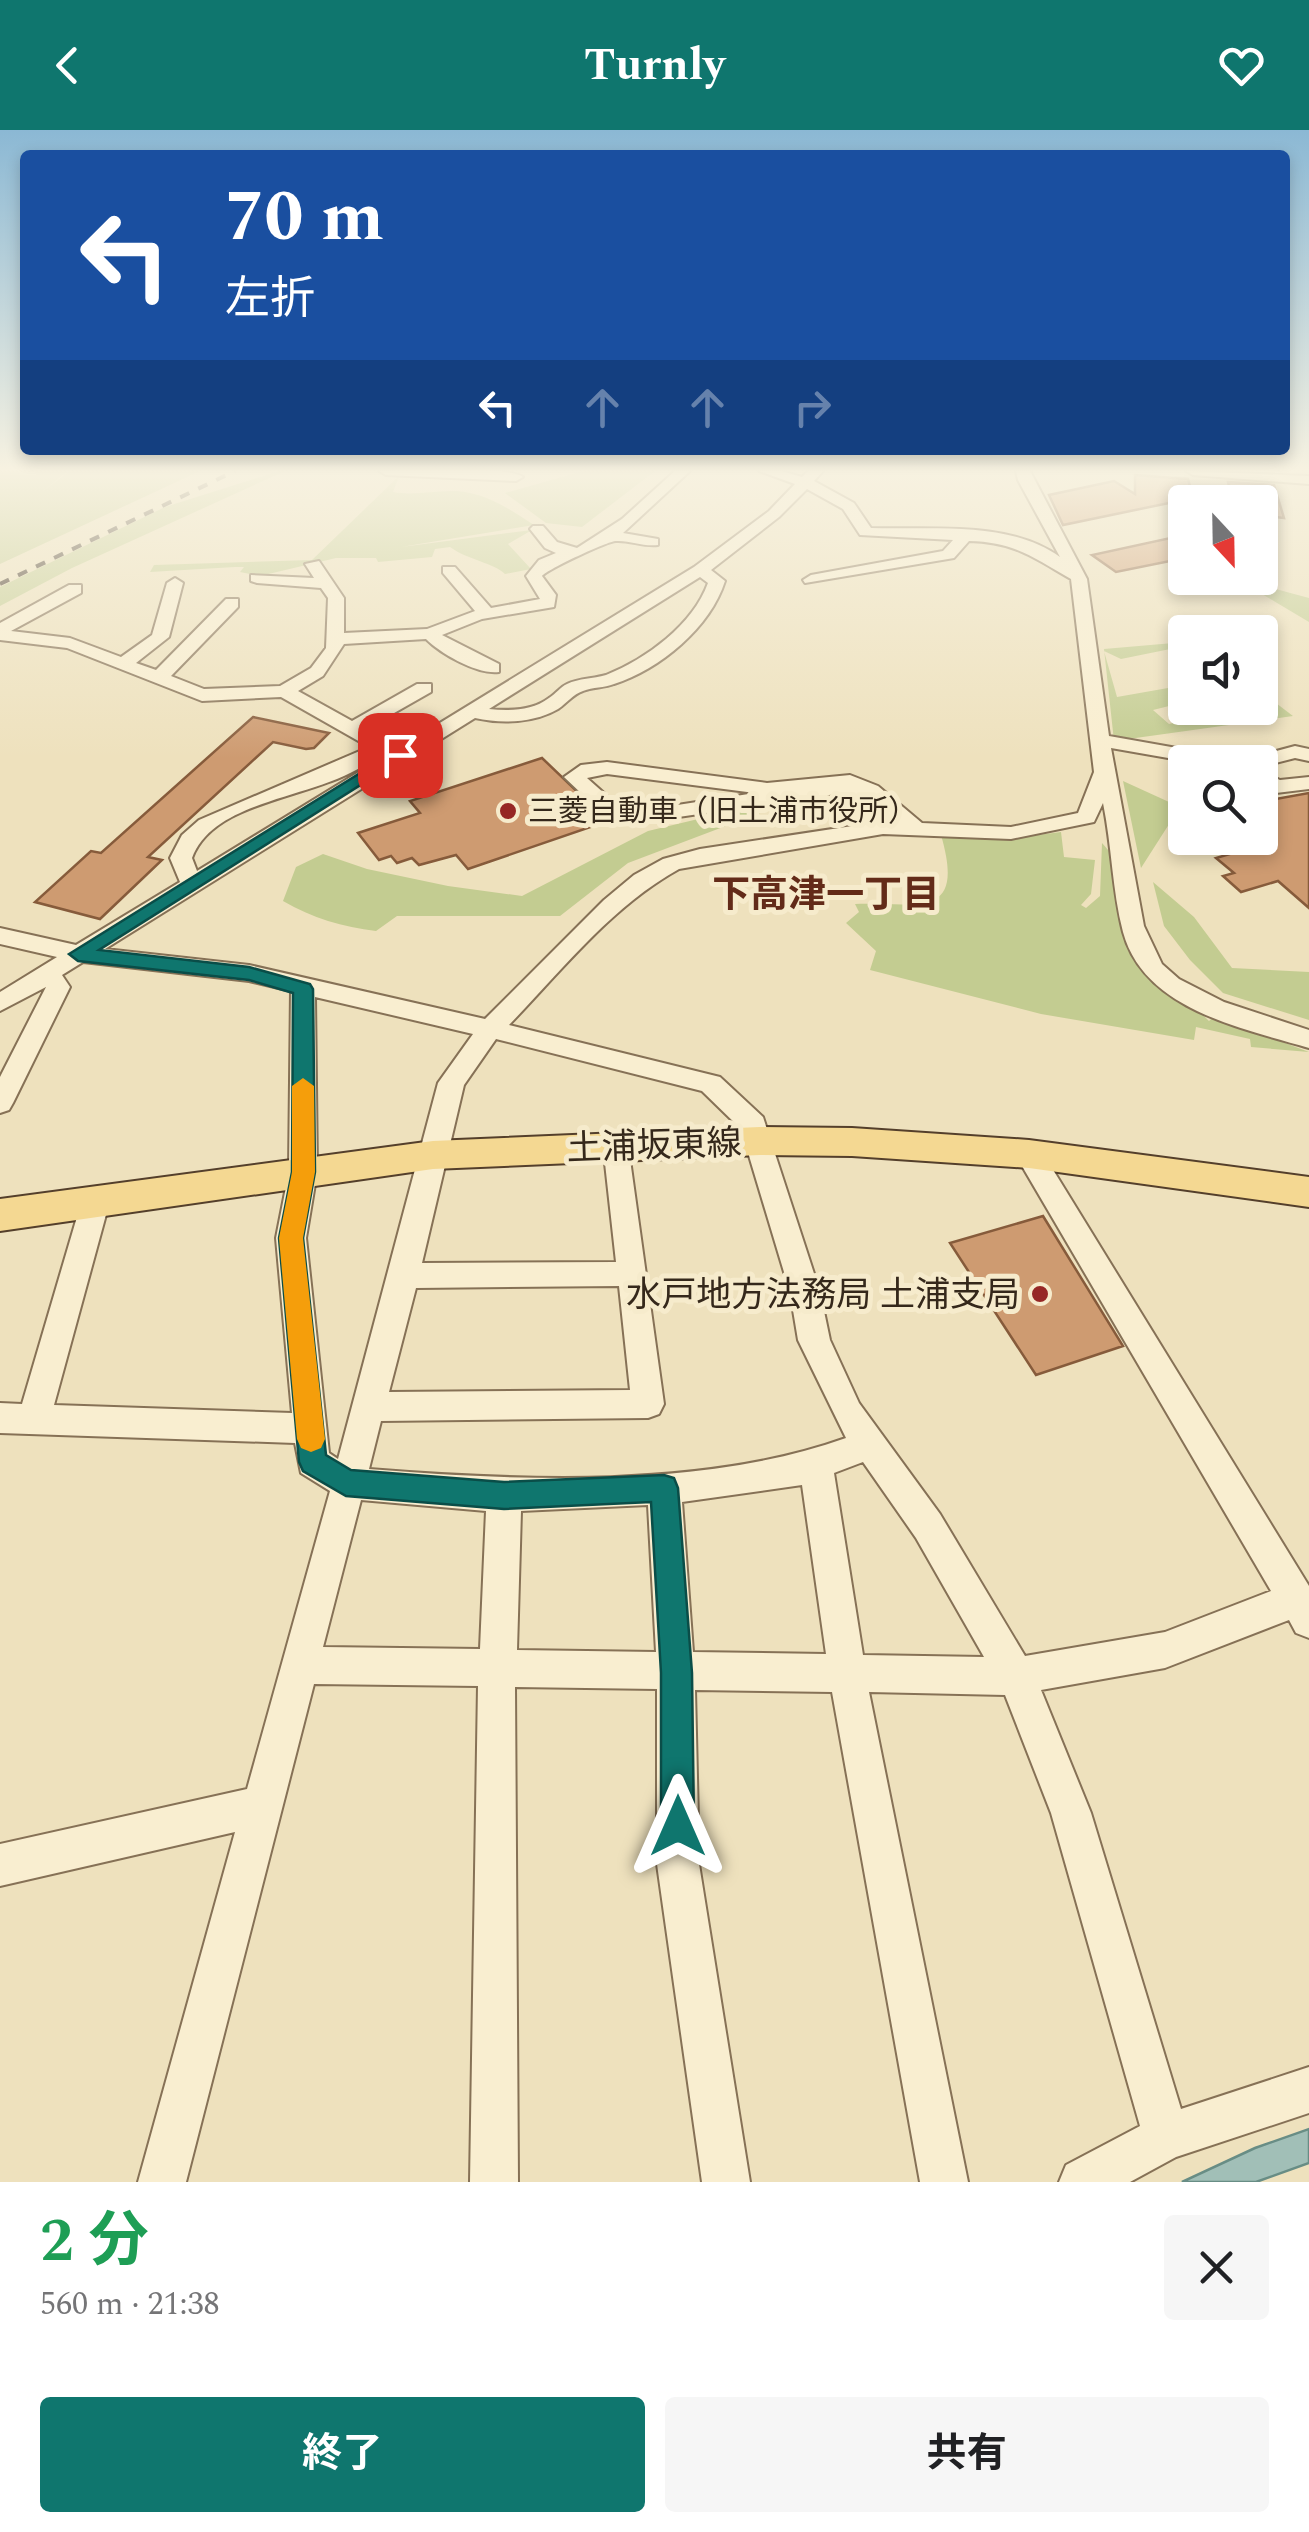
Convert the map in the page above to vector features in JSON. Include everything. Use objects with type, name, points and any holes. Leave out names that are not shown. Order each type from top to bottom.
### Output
[{"type":"main road","name":"土浦坂東線","points":[[0,1215],[434,1155],[760,1141],[852,1142],[1029,1154],[1309,1192]]},
{"type":"street","points":[[0,633],[56,640],[212,696],[284,691],[318,672],[335,649],[338,608],[315,567]]},
{"type":"street","points":[[336,639],[430,634],[486,614],[548,603],[548,595],[536,581],[539,567]]},
{"type":"street","points":[[0,1004],[704,567]]},
{"type":"street","points":[[811,580],[884,567]]},
{"type":"street","points":[[1061,567],[1079,578]]},
{"type":"street","points":[[1073,567],[1079,578],[1099,740],[1112,794],[1133,927],[1152,970],[1168,983],[1218,1009],[1309,1039]]},
{"type":"street","points":[[449,570],[486,614]]},
{"type":"street","points":[[472,711],[485,716],[527,714],[554,703],[572,688],[608,681],[648,661],[690,624],[715,592],[717,581],[700,570]]},
{"type":"street","points":[[257,578],[328,584]]},
{"type":"street","points":[[124,663],[160,637],[175,583]]},
{"type":"street","points":[[0,633],[75,589]]},
{"type":"street","points":[[160,677],[232,604]]},
{"type":"street","points":[[430,634],[441,644],[493,668]]},
{"type":"street","points":[[350,730],[424,688]]},
{"type":"street","points":[[284,691],[400,755]]},
{"type":"street","points":[[1099,740],[1168,752]]},
{"type":"street","points":[[192,884],[181,858],[189,838],[237,810],[350,766],[379,746]]},
{"type":"street","points":[[1278,756],[1295,752],[1309,754]]},
{"type":"street","points":[[882,828],[880,808],[864,793],[847,786],[658,814],[608,808],[574,777],[588,769],[607,768],[767,788],[850,781],[872,790],[916,828]]},
{"type":"street","points":[[1086,818],[1104,772]]},
{"type":"street","points":[[1278,787],[1309,782]]},
{"type":"street","points":[[162,2182],[404,1276],[451,1082],[490,1029],[612,906],[642,880],[671,864],[700,856],[882,828],[1011,833],[1086,818]]},
{"type":"street","points":[[1086,818],[1121,848]]},
{"type":"street","points":[[0,936],[78,954],[249,974],[711,1084],[753,1124],[805,1292],[814,1340],[848,1412],[928,1526],[1016,1676],[1072,1813],[1166,2137]]},
{"type":"street","points":[[0,1103],[58,988],[48,974]]},
{"type":"street","points":[[303,989],[303,1172],[291,1238],[313,1462],[346,1483],[504,1496],[664,1488],[795,1472],[870,1444]]},
{"type":"street","points":[[369,1407],[648,1404],[617,1145]]},
{"type":"street","points":[[298,1664],[1016,1676],[1166,1650],[1303,1610],[1029,1154]]},
{"type":"street","points":[[34,1419],[96,1200]]},
{"type":"street","points":[[404,1276],[633,1274]]},
{"type":"street","points":[[0,1418],[310,1428]]},
{"type":"street","points":[[816,1464],[847,1674],[944,2182]]},
{"type":"street","points":[[664,1488],[676,1673],[678,1864],[726,2182]]},
{"type":"street","points":[[494,2182],[497,1669],[504,1496]]},
{"type":"street","points":[[0,1865],[261,1806]]},
{"type":"street","points":[[1083,2182],[1166,2137],[1309,2090]]},
{"type":"green space","points":[[42,567],[75,567],[0,606],[0,587]]},
{"type":"green space","points":[[153,567],[299,567],[260,576],[240,572],[244,567],[150,572]]},
{"type":"green space","points":[[494,567],[529,567],[531,569],[505,574]]},
{"type":"green space","points":[[1278,590],[1309,598],[1309,622],[1264,595],[1278,595]]},
{"type":"green space","points":[[1168,643],[1168,649],[1121,659],[1104,649]]},
{"type":"green space","points":[[1104,652],[1117,697],[1168,688],[1168,706],[1153,710],[1168,725],[1229,725],[1114,741]]},
{"type":"green space","points":[[1278,705],[1293,716],[1278,718]]},
{"type":"green space","points":[[1123,781],[1168,802],[1168,826],[1141,868]]},
{"type":"green space","points":[[823,789],[628,863],[560,916],[397,916],[376,931],[328,921],[283,901],[296,867],[323,854],[367,869],[522,896],[648,831]]},
{"type":"green space","points":[[1061,832],[1064,857],[1095,860],[1091,894],[1081,905],[1086,908],[1100,896],[1102,843],[1109,851],[1130,950],[1139,967],[1177,997],[1206,1010],[1203,1015],[1209,1021],[1214,1016],[1309,1052],[1251,1047],[1250,1039],[1196,1027],[1194,1040],[1041,1014],[870,970],[876,951],[846,923],[859,912],[855,904],[916,904],[941,894],[947,882],[947,863],[941,835],[1007,839]]},
{"type":"green space","points":[[1153,882],[1194,917],[1232,968],[1309,972],[1309,1020],[1223,993],[1164,926]]},
{"type":"water","points":[[1309,2129],[1309,2163],[1256,2182],[1182,2182],[1255,2148]]},
{"type":"building","points":[[1109,567],[1142,567],[1116,572]]},
{"type":"building","points":[[253,717],[329,733],[314,748],[273,742],[148,857],[162,860],[100,919],[35,902],[91,851],[101,853]]},
{"type":"building","name":"三菱自動車（旧土浦市役所）","points":[[542,758],[608,821],[468,869],[456,855],[419,865],[412,858],[397,863],[391,856],[379,860],[358,833],[420,813],[410,801]]},
{"type":"building","points":[[1309,793],[1309,908],[1278,881],[1241,892],[1223,876],[1234,873],[1216,858],[1278,855],[1278,799]]},
{"type":"building","points":[[1043,1216],[1123,1346],[1036,1375],[950,1243]]},
{"type":"railway","points":[[0,584],[36,567]]},
{"type":"slow traffic","points":[[303,1086],[303,1172],[291,1238],[311,1439]]},
{"type":"place","name":"三菱自動車（旧土浦市役所）","points":[[508,811]]},
{"type":"place","name":"水戸地方法務局 土浦支局","points":[[1040,1294]]},
{"type":"district","name":"下高津一丁目","points":[[826,894]]},
{"type":"route","points":[[400,755],[78,954],[249,974],[303,989],[303,1172],[291,1238],[313,1462],[346,1483],[504,1496],[664,1488],[676,1673],[678,1826]]}]
